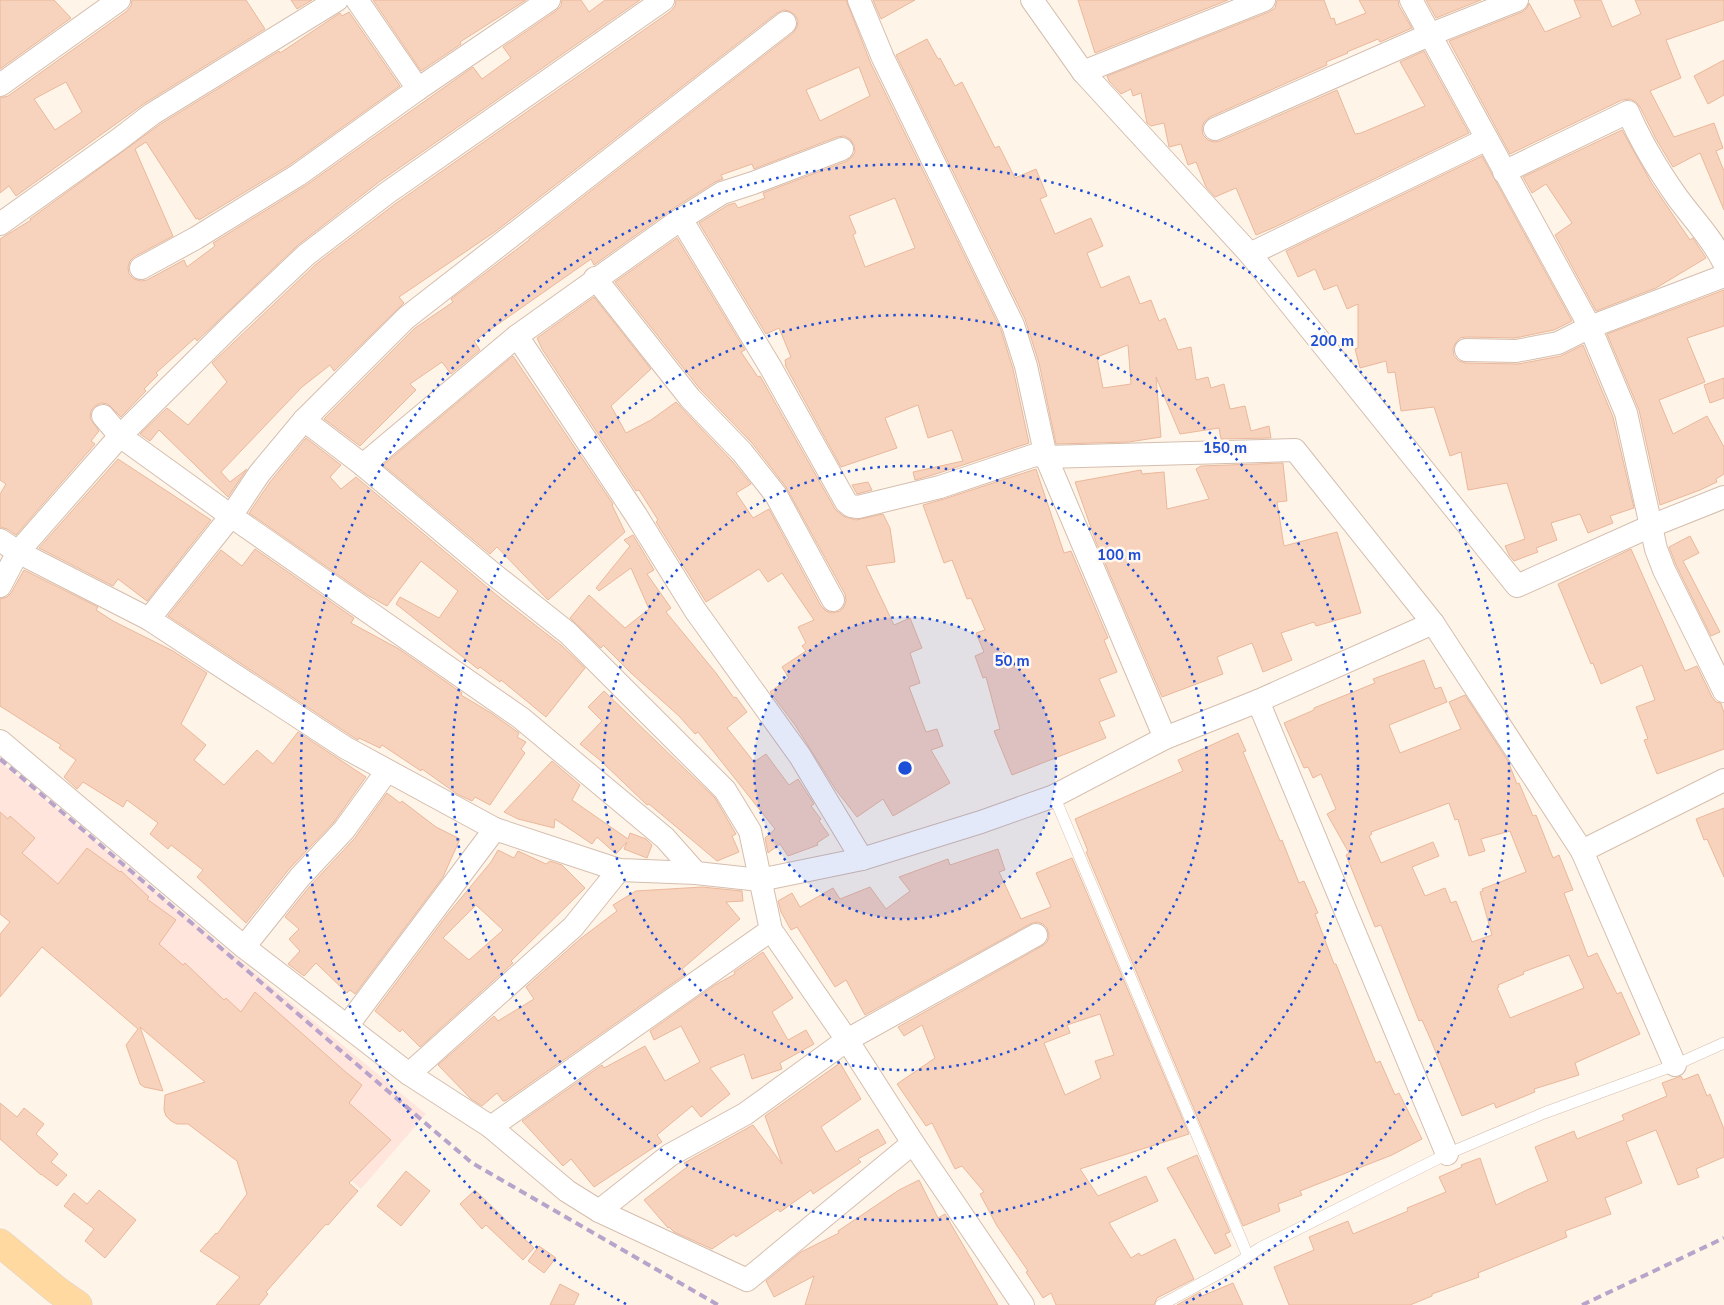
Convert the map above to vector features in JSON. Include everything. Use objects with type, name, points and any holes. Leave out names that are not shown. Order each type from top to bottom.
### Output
[{"type":"main road","points":[[0,1243],[58,1292],[78,1305]]},
{"type":"street","points":[[0,85],[119,0]]},
{"type":"street","points":[[0,224],[152,114],[337,0]]},
{"type":"street","points":[[358,0],[418,89]]},
{"type":"street","points":[[141,268],[196,238],[298,175],[418,89],[549,0]]},
{"type":"street","points":[[0,586],[9,546],[233,324],[306,256],[387,193],[663,0]]},
{"type":"street","points":[[858,0],[1013,325],[1026,366],[1046,457],[1165,738]]},
{"type":"street","points":[[1032,0],[1083,72],[1250,254],[1517,586],[1651,526],[1724,497]]},
{"type":"street","points":[[1083,72],[1264,0]]},
{"type":"street","points":[[1411,0],[1590,327],[1626,413],[1656,549],[1664,570],[1724,691]]},
{"type":"street","points":[[1215,130],[1429,34],[1517,0]]},
{"type":"street","points":[[149,619],[231,516],[259,474],[304,420],[406,318],[785,23]]},
{"type":"street","points":[[1504,172],[1628,112],[1638,137],[1676,195],[1722,253]]},
{"type":"street","points":[[1250,254],[1487,139]]},
{"type":"street","points":[[363,465],[517,336],[595,278],[680,219],[722,192],[753,183],[842,149]]},
{"type":"street","points":[[680,219],[771,368],[850,506],[858,507],[906,496],[1035,455],[1046,457],[1295,450],[1433,623],[1582,851],[1675,1065]]},
{"type":"street","points":[[1466,350],[1516,350],[1558,343],[1590,327],[1724,276]]},
{"type":"street","points":[[595,278],[690,398],[742,452],[776,495],[833,600]]},
{"type":"street","points":[[517,336],[631,507],[695,610],[800,756],[862,859]]},
{"type":"street","points":[[103,416],[120,436],[231,516],[521,718],[665,838],[696,873]]},
{"type":"street","points":[[304,420],[363,465],[492,573],[568,633],[725,790],[750,831],[771,930],[847,1040],[912,1143],[1023,1305]]},
{"type":"street","points":[[9,546],[149,619],[346,748],[495,829],[619,870],[696,873],[760,880],[862,859],[980,822],[1054,796],[1165,738],[1258,701],[1433,623]]},
{"type":"street","points":[[1258,701],[1447,1154]]},
{"type":"street","points":[[0,741],[244,947],[409,1074],[491,1127],[567,1191],[600,1211],[747,1280],[912,1143]]},
{"type":"street","points":[[244,947],[300,877],[344,830],[387,770]]},
{"type":"street","points":[[1582,851],[1724,780]]},
{"type":"street","points":[[346,1026],[495,829]]},
{"type":"street","points":[[409,1074],[573,927],[619,870]]},
{"type":"street","points":[[491,1127],[771,930]]},
{"type":"street","points":[[600,1211],[670,1155],[745,1114],[847,1040],[1036,935]]},
{"type":"lane","points":[[1054,796],[1248,1256]]},
{"type":"lane","points":[[1161,1305],[1260,1248],[1447,1154],[1544,1113],[1675,1065],[1724,1043]]},
{"type":"shaded area","points":[[0,762],[426,1114],[361,1189],[0,884]]},
{"type":"building","points":[[0,0],[54,0],[71,18],[0,69]]},
{"type":"building","points":[[132,0],[246,0],[265,29],[145,103],[16,196],[9,186],[0,193],[0,98],[8,96],[127,11],[131,6]],"holes":[[[66,82],[82,112],[55,130],[34,99]]]},
{"type":"building","points":[[291,0],[312,0],[297,9]]},
{"type":"building","points":[[373,0],[526,0],[460,42],[461,44],[421,71]]},
{"type":"building","points":[[562,0],[581,0],[589,12],[605,0],[640,0],[379,182],[298,245],[197,341],[195,338],[156,373],[158,375],[144,389],[146,391],[121,417],[108,404],[101,403],[95,406],[91,411],[90,418],[99,431],[91,441],[95,444],[16,535],[0,527],[0,494],[6,484],[0,480],[0,239],[31,220],[159,125],[279,51],[280,53],[340,13],[342,16],[349,12],[400,86],[291,164],[199,220],[198,218],[196,219],[146,142],[135,149],[173,236],[134,257],[128,267],[129,274],[134,279],[141,281],[147,280],[184,260],[187,267],[215,246],[213,243],[305,186],[473,67],[482,79],[511,58],[503,47],[556,11],[561,6]]},
{"type":"building","points":[[676,0],[846,0],[871,64],[1001,330],[1013,369],[1029,443],[915,480],[913,472],[963,461],[952,430],[928,438],[918,405],[885,418],[897,448],[841,467],[785,365],[785,360],[791,357],[779,328],[766,334],[699,223],[728,205],[735,203],[738,208],[765,198],[763,193],[847,161],[855,152],[854,145],[850,139],[844,136],[754,169],[752,164],[721,175],[723,179],[674,208],[594,265],[591,259],[474,341],[480,350],[451,374],[442,362],[410,384],[416,390],[360,446],[324,419],[415,328],[453,302],[451,299],[793,33],[798,21],[795,15],[784,10],[777,13],[496,231],[399,297],[404,303],[334,371],[330,365],[302,387],[221,472],[230,482],[247,469],[228,497],[159,430],[150,441],[140,434],[167,408],[188,425],[227,382],[212,363],[315,265],[395,204],[671,11],[675,6]],"holes":[[[859,67],[870,96],[820,121],[806,90]],[[895,198],[915,248],[865,267],[853,235],[856,233],[849,216]]]},
{"type":"building","points":[[873,0],[915,0],[881,19]]},
{"type":"building","points":[[1078,0],[1228,0],[1095,53]]},
{"type":"building","points":[[1277,0],[1324,0],[1331,19],[1334,18],[1336,25],[1366,13],[1359,0],[1398,0],[1399,6],[1412,28],[1380,42],[1378,39],[1347,52],[1326,62],[1327,65],[1210,117],[1204,122],[1202,128],[1203,135],[1208,140],[1220,141],[1337,90],[1355,134],[1361,133],[1425,106],[1400,62],[1424,51],[1469,133],[1256,235],[1236,188],[1215,197],[1206,187],[1196,162],[1188,165],[1181,144],[1169,147],[1164,123],[1151,126],[1147,123],[1141,93],[1133,96],[1131,89],[1121,94],[1107,76],[1269,12],[1275,8]]},
{"type":"building","points":[[1426,0],[1481,0],[1436,18]]},
{"type":"building","points":[[1574,0],[1601,0],[1612,27],[1641,14],[1635,0],[1724,0],[1724,20],[1666,40],[1681,78],[1650,91],[1674,137],[1714,123],[1723,148],[1716,151],[1724,171],[1724,210],[1700,153],[1673,167],[1640,107],[1630,99],[1622,100],[1510,154],[1449,41],[1522,12],[1529,3],[1545,32],[1581,17]]},
{"type":"building","points":[[927,39],[955,86],[962,82],[995,148],[999,146],[1015,178],[1036,169],[1047,196],[1040,199],[1055,234],[1091,218],[1103,246],[1087,253],[1101,288],[1129,276],[1140,304],[1151,300],[1159,321],[1165,318],[1178,350],[1191,347],[1196,380],[1208,377],[1211,388],[1224,384],[1230,409],[1245,406],[1251,431],[1269,426],[1271,438],[1221,439],[1219,428],[1180,434],[1156,377],[1161,437],[1129,442],[1056,444],[1039,363],[1025,319],[896,55]],"holes":[[[1128,345],[1131,384],[1103,388],[1097,357]]]},
{"type":"building","points":[[1724,60],[1724,95],[1708,104],[1694,76]]},
{"type":"building","points":[[1622,130],[1652,184],[1690,240],[1693,238],[1706,258],[1656,288],[1596,311],[1555,235],[1572,223],[1546,184],[1532,193],[1523,177]]},
{"type":"building","points":[[1482,156],[1572,321],[1554,330],[1515,338],[1460,338],[1453,349],[1454,356],[1459,361],[1466,363],[1518,364],[1561,356],[1583,345],[1613,417],[1634,508],[1610,516],[1613,523],[1588,533],[1580,514],[1551,523],[1557,540],[1536,548],[1538,552],[1514,561],[1505,546],[1525,539],[1507,483],[1468,490],[1461,452],[1450,456],[1434,407],[1401,411],[1395,372],[1388,373],[1386,361],[1360,368],[1355,349],[1358,348],[1358,304],[1347,309],[1337,285],[1324,290],[1315,269],[1298,277],[1286,251]]},
{"type":"building","points":[[677,238],[745,350],[741,352],[758,377],[760,376],[835,509],[843,516],[856,520],[883,514],[890,528],[895,562],[866,566],[894,625],[910,618],[922,648],[910,653],[920,683],[909,687],[926,732],[937,729],[943,746],[931,750],[950,783],[893,816],[883,799],[857,817],[836,790],[795,725],[770,692],[789,678],[782,667],[806,651],[802,646],[806,643],[798,627],[814,620],[782,573],[768,582],[759,569],[706,602],[656,522],[658,520],[639,490],[636,491],[542,349],[537,338],[594,297],[651,369],[611,406],[626,433],[651,420],[676,402],[732,461],[751,484],[736,493],[753,518],[769,509],[821,606],[826,611],[832,613],[840,611],[846,601],[845,594],[786,487],[752,443],[700,389],[615,282]]},
{"type":"building","points":[[1724,290],[1724,326],[1687,338],[1705,382],[1659,400],[1673,434],[1707,416],[1724,447],[1724,474],[1716,479],[1717,482],[1660,505],[1639,410],[1607,334]]},
{"type":"building","points":[[513,356],[613,504],[625,532],[548,600],[497,547],[490,554],[383,465]]},
{"type":"building","points":[[1724,378],[1724,398],[1710,403],[1704,385]]},
{"type":"building","points":[[306,438],[341,465],[330,477],[341,489],[356,477],[499,597],[561,645],[585,668],[546,717],[501,680],[500,682],[480,667],[478,669],[396,604],[400,597],[439,618],[458,591],[421,561],[387,606],[367,595],[249,513],[270,482]]},
{"type":"building","points":[[118,459],[211,520],[147,601],[118,579],[113,586],[39,548]]},
{"type":"building","points":[[1283,463],[1287,501],[1277,502],[1284,546],[1337,532],[1361,613],[1316,626],[1314,622],[1281,633],[1292,660],[1263,672],[1252,643],[1217,657],[1223,674],[1162,697],[1096,542],[1075,482],[1141,470],[1142,474],[1164,472],[1167,509],[1209,499],[1196,469],[1201,466]]},
{"type":"building","points":[[1036,469],[1064,553],[1071,551],[1108,638],[1104,640],[1117,672],[1099,679],[1115,716],[1099,722],[1106,738],[1012,775],[994,731],[1000,729],[986,677],[983,678],[975,656],[984,652],[976,633],[985,630],[971,598],[967,599],[952,560],[944,563],[923,505]]},
{"type":"building","points":[[868,482],[872,490],[857,494],[852,485]]},
{"type":"building","points":[[633,535],[654,570],[647,574],[671,608],[666,612],[747,712],[727,728],[754,762],[766,754],[789,785],[798,779],[814,804],[811,806],[821,819],[819,821],[829,835],[817,843],[818,845],[788,856],[780,844],[768,853],[765,838],[775,829],[698,732],[695,734],[679,716],[603,645],[601,648],[570,618],[589,595],[625,628],[649,609],[631,568],[599,591],[596,588],[630,546],[624,540]]},
{"type":"building","points":[[1690,536],[1699,553],[1683,561],[1720,632],[1711,636],[1669,547]]},
{"type":"building","points":[[255,549],[354,618],[351,623],[399,649],[462,693],[461,695],[519,733],[517,737],[526,742],[521,749],[525,753],[490,805],[475,797],[472,801],[457,794],[422,769],[421,771],[382,745],[380,748],[359,738],[358,740],[168,616],[221,550],[242,566]]},
{"type":"building","points":[[1631,549],[1685,671],[1697,666],[1712,697],[1716,702],[1721,703],[1724,713],[1724,749],[1657,774],[1644,740],[1648,739],[1636,707],[1655,700],[1642,665],[1601,684],[1558,584]]},
{"type":"building","points":[[24,570],[98,607],[96,610],[113,621],[173,651],[207,673],[181,724],[206,745],[194,760],[224,785],[257,750],[273,764],[298,732],[366,777],[334,822],[290,868],[246,923],[197,877],[203,870],[171,845],[168,849],[150,834],[158,823],[127,800],[123,807],[83,782],[77,789],[64,777],[76,760],[59,748],[61,745],[0,706],[0,599],[7,597],[11,593]]},
{"type":"building","points":[[1424,660],[1435,689],[1441,687],[1447,702],[1389,725],[1400,753],[1461,729],[1449,702],[1465,695],[1508,761],[1533,816],[1536,815],[1553,858],[1559,855],[1573,890],[1564,893],[1588,957],[1597,953],[1617,994],[1621,992],[1640,1034],[1575,1063],[1579,1075],[1534,1089],[1535,1092],[1496,1108],[1494,1103],[1462,1116],[1422,1020],[1419,1021],[1381,925],[1375,927],[1346,855],[1349,853],[1327,814],[1336,809],[1321,774],[1313,778],[1308,767],[1304,768],[1284,723],[1314,710],[1314,708],[1375,683],[1373,679]],"holes":[[[1449,803],[1455,820],[1458,819],[1469,856],[1485,851],[1481,839],[1510,831],[1526,872],[1482,889],[1483,891],[1480,892],[1492,935],[1472,942],[1456,901],[1451,903],[1445,888],[1425,896],[1412,867],[1439,856],[1433,842],[1381,863],[1369,836],[1372,834],[1371,832]],[[1569,955],[1584,988],[1510,1018],[1497,988],[1499,987],[1498,985],[1524,974],[1523,972]]]},
{"type":"building","points":[[604,691],[715,798],[736,834],[732,836],[739,852],[717,861],[649,804],[647,805],[601,761],[580,744],[602,721],[588,707]]},
{"type":"building","points":[[1238,733],[1246,751],[1243,752],[1280,841],[1282,840],[1299,883],[1304,881],[1318,913],[1315,914],[1334,964],[1336,964],[1376,1063],[1380,1061],[1395,1095],[1399,1093],[1422,1139],[1392,1155],[1300,1191],[1302,1195],[1278,1204],[1280,1211],[1243,1226],[1086,852],[1088,851],[1075,819],[1183,771],[1178,760]]},
{"type":"building","points":[[552,761],[580,785],[572,800],[628,839],[630,833],[646,839],[652,845],[647,858],[624,849],[627,842],[616,854],[597,837],[592,844],[555,819],[554,828],[518,819],[504,812]]},
{"type":"building","points":[[387,793],[400,803],[402,801],[436,827],[460,839],[443,877],[355,994],[350,990],[347,993],[316,963],[304,976],[288,964],[300,951],[289,939],[299,929],[285,917],[310,886],[354,839]]},
{"type":"building","points":[[1724,808],[1724,877],[1707,839],[1704,840],[1696,819]]},
{"type":"building","points":[[0,812],[8,819],[10,816],[35,838],[22,853],[58,884],[87,848],[121,871],[149,897],[147,899],[176,920],[159,944],[183,965],[185,963],[224,1000],[226,998],[241,1012],[255,992],[362,1085],[349,1103],[391,1140],[349,1183],[358,1191],[266,1292],[268,1294],[259,1305],[216,1305],[240,1277],[200,1251],[217,1234],[247,1194],[237,1161],[188,1124],[177,1124],[171,1121],[166,1116],[164,1110],[165,1095],[205,1082],[140,1027],[163,1091],[144,1087],[140,1084],[126,1045],[138,1029],[42,947],[0,997],[0,934],[10,922],[0,914]]},
{"type":"building","points":[[998,849],[1005,870],[999,872],[1021,919],[1051,907],[1036,873],[1072,858],[1189,1134],[1080,1169],[1098,1196],[1146,1176],[1158,1201],[1109,1223],[1131,1258],[1139,1253],[1141,1256],[1175,1239],[1194,1279],[1157,1298],[1154,1305],[1056,1305],[1051,1293],[1043,1298],[1026,1272],[1028,1271],[997,1226],[980,1194],[984,1192],[962,1166],[955,1169],[932,1123],[926,1126],[897,1084],[935,1058],[922,1025],[904,1036],[898,1027],[1042,946],[1047,942],[1049,936],[1047,928],[1037,922],[1030,924],[865,1015],[846,980],[835,987],[797,927],[791,930],[781,912],[778,901],[792,893],[800,907],[833,888],[840,899],[870,887],[886,909],[910,891],[899,877],[948,859],[950,865]],"holes":[[[1100,1014],[1114,1055],[1095,1061],[1101,1078],[1065,1095],[1044,1043],[1070,1033],[1067,1025]]]},
{"type":"building","points":[[498,850],[514,858],[518,851],[546,864],[550,861],[562,865],[585,888],[511,961],[513,963],[420,1047],[402,1029],[400,1032],[375,1011],[447,915],[491,862]],"holes":[[[476,905],[503,930],[469,960],[443,938]]]},
{"type":"building","points":[[702,887],[742,891],[743,901],[726,902],[740,919],[682,969],[686,974],[505,1101],[497,1093],[482,1106],[471,1099],[438,1065],[494,1016],[498,1021],[534,999],[526,987],[580,939],[617,911],[613,905],[636,891]]},
{"type":"building","points":[[763,952],[793,998],[772,1012],[788,1040],[806,1030],[814,1044],[780,1063],[782,1069],[752,1079],[744,1054],[710,1068],[730,1094],[701,1117],[692,1106],[657,1135],[662,1142],[594,1187],[571,1159],[563,1166],[522,1121],[602,1065],[604,1068],[645,1046],[665,1081],[700,1062],[681,1026],[654,1040],[650,1031],[715,985],[735,974],[734,972]]},
{"type":"building","points":[[840,1063],[861,1099],[821,1127],[836,1152],[878,1129],[886,1143],[858,1159],[861,1162],[813,1194],[811,1190],[780,1212],[778,1209],[736,1237],[734,1234],[712,1249],[668,1228],[644,1200],[687,1167],[684,1163],[753,1125],[782,1164],[765,1116]]},
{"type":"building","points":[[1698,1074],[1707,1096],[1710,1094],[1724,1129],[1724,1157],[1696,1169],[1699,1177],[1678,1185],[1656,1130],[1626,1142],[1642,1183],[1605,1198],[1611,1214],[1565,1231],[1567,1237],[1478,1273],[1479,1277],[1432,1294],[1432,1296],[1410,1305],[1289,1305],[1274,1267],[1314,1250],[1309,1237],[1348,1221],[1353,1234],[1408,1211],[1407,1208],[1446,1192],[1439,1177],[1462,1167],[1461,1165],[1480,1158],[1496,1205],[1548,1181],[1535,1147],[1574,1131],[1577,1139],[1624,1120],[1622,1115],[1667,1096],[1662,1083],[1681,1076],[1683,1080]]},
{"type":"building","points":[[0,1103],[17,1117],[24,1108],[44,1124],[36,1134],[58,1154],[51,1162],[67,1175],[57,1186],[41,1175],[0,1139]]},
{"type":"building","points":[[1197,1155],[1230,1232],[1225,1234],[1231,1246],[1215,1254],[1167,1168]]},
{"type":"building","points":[[406,1171],[430,1191],[401,1226],[377,1206]]},
{"type":"building","points":[[919,1180],[938,1218],[945,1214],[998,1305],[805,1305],[814,1276],[774,1297],[766,1281],[801,1252],[839,1233],[838,1231],[899,1190]]},
{"type":"building","points":[[99,1190],[136,1220],[105,1258],[85,1241],[94,1229],[64,1206],[74,1193],[87,1204]]},
{"type":"building","points":[[475,1190],[534,1248],[523,1260],[486,1225],[482,1229],[460,1204]]},
{"type":"building","points":[[539,1246],[556,1258],[544,1273],[528,1261]]},
{"type":"building","points":[[1233,1283],[1243,1305],[1177,1305],[1200,1292],[1202,1296]]},
{"type":"building","points":[[560,1284],[579,1294],[574,1305],[550,1305]]},
{"type":"railway","points":[[0,759],[472,1163],[718,1305]]},
{"type":"railway","points":[[1582,1305],[1724,1238]]}]
